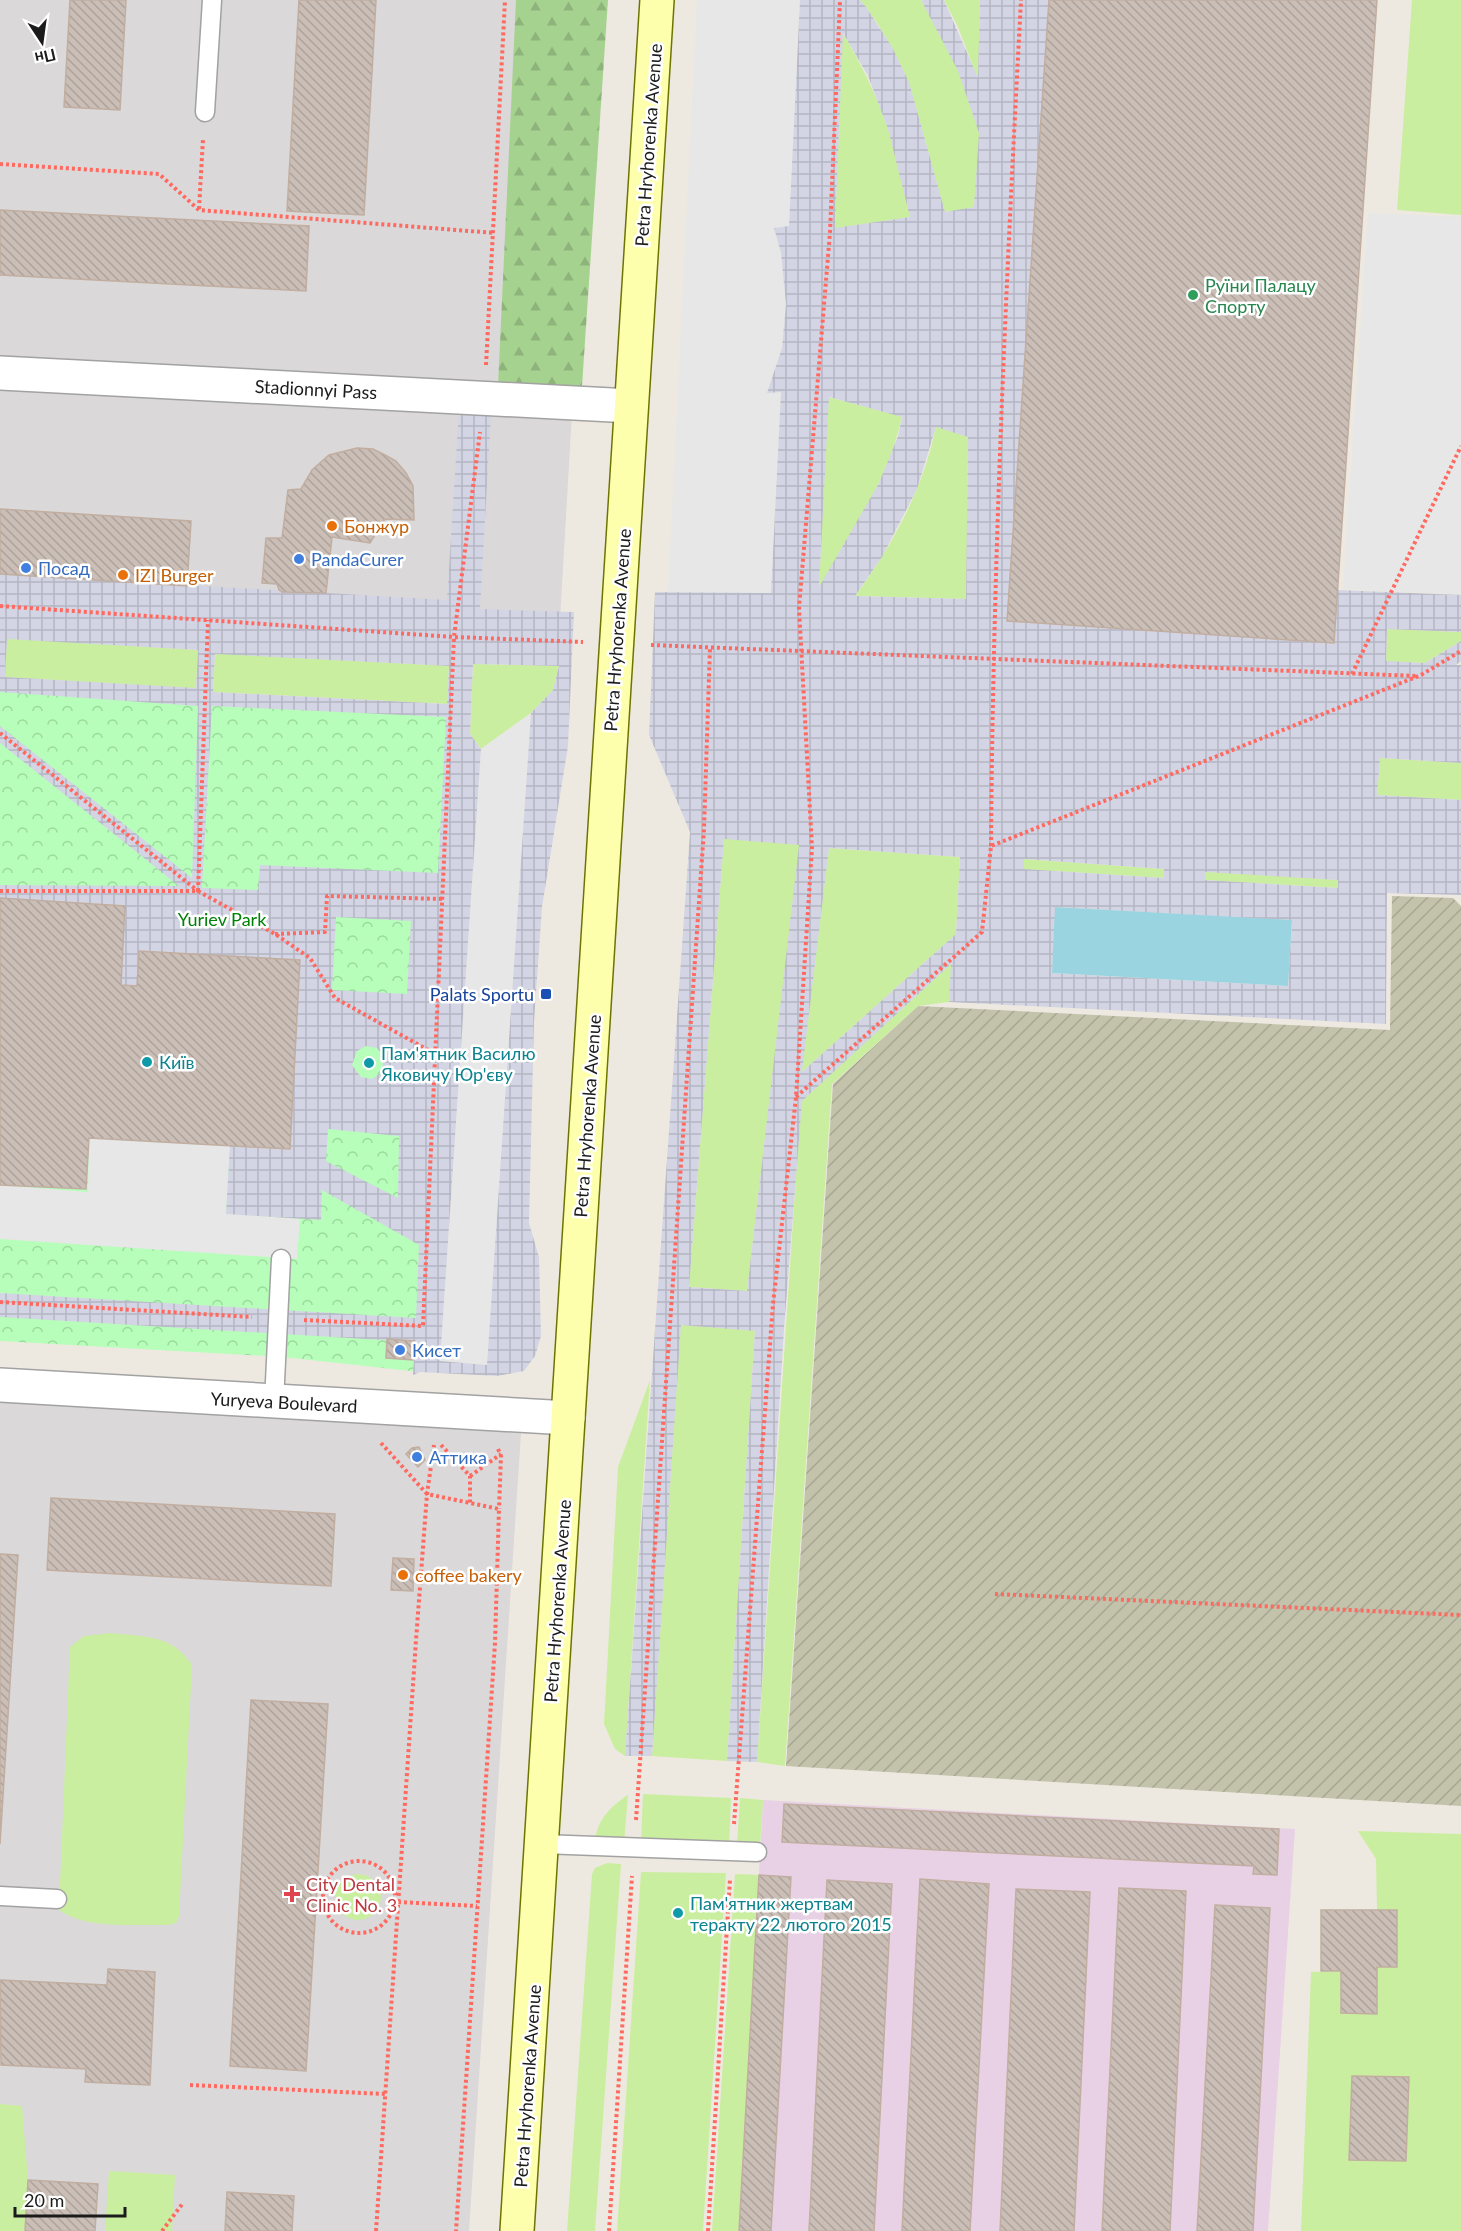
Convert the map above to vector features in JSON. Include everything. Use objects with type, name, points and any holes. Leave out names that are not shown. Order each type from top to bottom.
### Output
[{"type":"main road","name":"Petra Hryhorenka Avenue","points":[[518,2231],[657,0]]},
{"type":"street","name":"Stadionnyi Pass","points":[[0,373],[631,406]]},
{"type":"street","name":"Yuryeva Boulevard","points":[[0,1385],[274,1402],[432,1408],[568,1418]]},
{"type":"lane","points":[[205,112],[212,0]]},
{"type":"lane","points":[[274,1402],[281,1258]]},
{"type":"lane","points":[[542,1844],[757,1852]]},
{"type":"lane","points":[[0,1896],[57,1899]]},
{"type":"path","points":[[0,1302],[423,1326],[437,1055],[454,637],[484,398],[495,232],[505,0]]},
{"type":"path","points":[[708,2231],[732,1851],[773,1304],[796,1097],[812,848],[799,608],[830,232],[840,0]]},
{"type":"path","points":[[796,1097],[982,932],[991,846],[992,659],[1010,202],[1021,0]]},
{"type":"path","points":[[199,210],[205,112]]},
{"type":"path","points":[[0,164],[159,174],[199,210],[495,232]]},
{"type":"path","points":[[1352,674],[1461,446]]},
{"type":"path","points":[[0,612],[0,606],[454,637],[1416,676]]},
{"type":"path","points":[[198,891],[208,620]]},
{"type":"path","points":[[609,2231],[701,864],[710,648]]},
{"type":"path","points":[[991,846],[1416,676],[1461,651]]},
{"type":"path","points":[[0,733],[198,891],[275,934],[310,958],[335,998],[437,1055]]},
{"type":"path","points":[[0,891],[198,891]]},
{"type":"path","points":[[275,934],[325,932],[327,896],[444,898]]},
{"type":"path","points":[[375,1436],[427,1494],[499,1509]]},
{"type":"path","points":[[376,2231],[427,1494],[435,1438],[470,1476],[470,1503]]},
{"type":"path","points":[[456,2231],[495,1643],[501,1455],[497,1446],[490,1443]]},
{"type":"path","points":[[470,1476],[501,1455]]},
{"type":"path","points":[[995,1594],[1461,1615]]},
{"type":"path","points":[[351,1862],[363,1862],[385,1871],[391,1881],[397,1902],[390,1916],[382,1924],[360,1933],[348,1931],[330,1918],[324,1907],[323,1895],[331,1874],[340,1866],[351,1862]]},
{"type":"path","points":[[397,1902],[477,1906]]},
{"type":"path","points":[[190,2085],[385,2094]]},
{"type":"path","points":[[162,2231],[183,2203]]},
{"type":"shaded area","points":[[0,0],[596,0],[558,654],[0,622]]},
{"type":"shaded area","points":[[697,0],[800,0],[789,227],[774,228],[781,253],[786,304],[782,348],[768,392],[781,392],[771,594],[668,592]]},
{"type":"shaded area","points":[[800,0],[860,0],[866,7],[892,47],[909,82],[945,212],[974,207],[979,133],[958,71],[921,0],[944,0],[978,78],[980,0],[1049,0],[1007,621],[1334,643],[1338,590],[1461,595],[1461,632],[1387,629],[1386,661],[1425,663],[1461,641],[1461,661],[1456,665],[1461,665],[1461,763],[1380,758],[1377,795],[1461,800],[1461,895],[1387,893],[1386,1024],[949,1002],[951,964],[802,1101],[784,1329],[757,1762],[727,1761],[755,1331],[681,1325],[652,1756],[625,1756],[690,832],[649,735],[655,592],[771,593],[781,392],[767,393],[782,348],[786,304],[781,253],[774,228],[789,226]],"holes":[[[843,33],[868,76],[888,129],[910,217],[835,228]],[[829,397],[902,417],[898,436],[879,483],[819,587]],[[936,427],[968,437],[966,599],[855,596],[882,557],[917,489]],[[724,839],[799,845],[747,1291],[689,1287]],[[829,848],[960,857],[956,934],[802,1072]],[[1024,859],[1164,869],[1164,878],[1024,869]],[[1205,872],[1338,880],[1338,888],[1205,880]],[[1056,907],[1292,921],[1288,986],[1052,973]]]},
{"type":"shaded area","points":[[1368,213],[1461,217],[1461,595],[1343,589]]},
{"type":"shaded area","points":[[459,410],[491,413],[480,609],[574,612],[568,746],[542,907],[534,1022],[529,1223],[539,1257],[541,1336],[535,1356],[524,1371],[497,1376],[420,1372],[413,1375],[415,1342],[0,1317],[0,1293],[416,1318],[419,1245],[322,1190],[321,1220],[226,1214],[230,1146],[290,1149],[300,960],[140,951],[137,986],[121,985],[125,906],[0,898],[0,885],[179,886],[0,743],[0,726],[192,878],[198,706],[0,692],[0,574],[447,600]],"holes":[[[7,639],[198,650],[196,688],[5,677]],[[215,654],[449,666],[447,704],[213,692]],[[473,664],[559,666],[553,690],[531,713],[487,1365],[440,1361],[481,749],[470,734]],[[212,706],[446,717],[438,873],[260,865],[258,890],[202,888]],[[336,917],[411,921],[407,994],[332,990]],[[366,1046],[377,1048],[384,1057],[381,1073],[372,1079],[361,1077],[352,1065],[357,1051]],[[328,1129],[399,1136],[398,1198],[326,1161]]]},
{"type":"shaded area","points":[[531,713],[488,1365],[440,1362],[481,749]]},
{"type":"shaded area","points":[[1392,896],[1453,898],[1461,906],[1461,1806],[786,1766],[833,1084],[918,1006],[1390,1030]]},
{"type":"shaded area","points":[[89,1138],[230,1146],[226,1213],[300,1219],[297,1259],[0,1239],[0,1185],[88,1192]]},
{"type":"shaded area","points":[[0,1402],[521,1433],[469,2231],[0,2231]]},
{"type":"shaded area","points":[[763,1800],[1295,1829],[1268,2231],[739,2231]]},
{"type":"green space","points":[[516,0],[608,0],[582,386],[498,386]]},
{"type":"green space","points":[[860,0],[921,0],[938,29],[957,65],[977,119],[979,152],[974,208],[945,212],[922,128],[904,76],[893,50]]},
{"type":"green space","points":[[944,0],[980,0],[978,80],[958,27]]},
{"type":"green space","points":[[1412,0],[1461,0],[1461,215],[1397,210]]},
{"type":"green space","points":[[842,32],[866,76],[885,121],[900,168],[910,217],[835,229]]},
{"type":"green space","points":[[828,397],[902,416],[888,462],[868,505],[819,588]]},
{"type":"green space","points":[[936,426],[968,437],[966,599],[855,596],[882,557],[905,516],[931,449]]},
{"type":"green space","points":[[1387,629],[1461,632],[1461,641],[1425,663],[1386,662]]},
{"type":"green space","points":[[7,638],[198,650],[196,689],[5,677]]},
{"type":"green space","points":[[215,653],[449,666],[447,704],[213,692]]},
{"type":"green space","points":[[473,664],[559,666],[553,690],[531,713],[481,749],[470,734]]},
{"type":"green space","name":"Yuriev Park","points":[[0,684],[451,711],[420,1372],[283,1357],[0,1341]]},
{"type":"green space","points":[[1380,758],[1461,763],[1461,800],[1377,795]]},
{"type":"green space","points":[[724,838],[800,844],[747,1291],[689,1287]]},
{"type":"green space","points":[[829,848],[960,857],[956,934],[801,1073]]},
{"type":"green space","points":[[1024,859],[1164,869],[1164,878],[1023,869]]},
{"type":"green space","points":[[1205,871],[1339,880],[1338,888],[1204,880]]},
{"type":"green space","points":[[952,963],[949,1002],[918,1006],[832,1084],[785,1766],[757,1762],[801,1101]]},
{"type":"green space","points":[[680,1325],[755,1330],[727,1761],[652,1756]]},
{"type":"green space","points":[[650,1380],[625,1756],[615,1749],[604,1724],[618,1467]]},
{"type":"green space","points":[[111,1633],[166,1642],[176,1647],[192,1665],[179,1916],[176,1923],[168,1925],[97,1923],[83,1921],[59,1910],[70,1647],[84,1636]]},
{"type":"green space","points":[[643,1794],[731,1798],[729,1847],[641,1843]]},
{"type":"green space","points":[[628,1795],[624,1843],[595,1841],[596,1833],[606,1814]]},
{"type":"green space","points":[[740,1798],[763,1800],[760,1846],[737,1846]]},
{"type":"green space","points":[[1358,1831],[1461,1834],[1461,2231],[1301,2231],[1311,1972],[1341,1971],[1341,2013],[1377,2014],[1377,1967],[1397,1967],[1397,1910],[1377,1910],[1376,1859]]},
{"type":"green space","points":[[607,1863],[621,1864],[595,2231],[567,2231],[592,1874],[595,1868]]},
{"type":"green space","points":[[641,1872],[726,1873],[703,2231],[617,2231]]},
{"type":"green space","points":[[358,1874],[374,1881],[381,1897],[374,1913],[358,1920],[342,1913],[335,1897],[342,1881]]},
{"type":"green space","points":[[735,1874],[759,1875],[739,2231],[712,2231]]},
{"type":"green space","points":[[0,2104],[22,2106],[28,2180],[25,2231],[0,2231]]},
{"type":"green space","points":[[109,2171],[175,2175],[172,2231],[105,2231]]},
{"type":"water","points":[[1055,907],[1292,920],[1288,986],[1052,973]]},
{"type":"building","points":[[70,0],[126,0],[120,110],[64,107]]},
{"type":"building","points":[[299,0],[376,0],[364,215],[287,211]]},
{"type":"building","name":"Руїни Палацу Спорту","points":[[1049,0],[1377,0],[1334,643],[1007,621]]},
{"type":"building","points":[[0,210],[309,226],[306,291],[0,275]]},
{"type":"building","name":"Бонжур","points":[[357,448],[373,449],[385,455],[396,461],[406,473],[413,486],[414,520],[385,519],[370,543],[332,537],[326,593],[283,592],[279,590],[277,584],[262,583],[266,538],[282,538],[288,490],[301,489],[312,470],[329,455]]},
{"type":"building","points":[[0,509],[191,521],[187,586],[0,574]]},
{"type":"building","name":"Київ","points":[[0,898],[125,906],[121,985],[137,986],[139,951],[300,960],[290,1149],[89,1138],[86,1189],[0,1185]]},
{"type":"building","name":"Кисет","points":[[387,1339],[415,1341],[413,1360],[386,1358]]},
{"type":"building","name":"Аттика","points":[[419,1447],[425,1460],[418,1467],[406,1454],[412,1448]]},
{"type":"building","points":[[51,1498],[335,1514],[331,1586],[47,1570]]},
{"type":"building","points":[[0,1554],[18,1555],[0,1844]]},
{"type":"building","name":"coffee bakery","points":[[393,1558],[414,1559],[413,1591],[391,1590]]},
{"type":"building","points":[[251,1700],[328,1704],[306,2071],[230,2066]]},
{"type":"building","points":[[784,1804],[1279,1829],[1277,1875],[1253,1874],[1254,1866],[782,1842]]},
{"type":"building","points":[[759,1875],[791,1877],[771,2231],[739,2231]]},
{"type":"building","points":[[920,1879],[989,1884],[970,2231],[902,2231]]},
{"type":"building","points":[[827,1880],[892,1884],[874,2231],[809,2231]]},
{"type":"building","points":[[1119,1888],[1186,1891],[1170,2231],[1102,2231]]},
{"type":"building","points":[[1016,1889],[1090,1892],[1074,2231],[1000,2231]]},
{"type":"building","points":[[1215,1905],[1270,1908],[1253,2231],[1197,2231]]},
{"type":"building","points":[[1321,1910],[1397,1910],[1397,1967],[1377,1967],[1377,2014],[1341,2013],[1341,1971],[1321,1971]]},
{"type":"building","points":[[108,1969],[155,1972],[150,2085],[85,2082],[86,2069],[1,2065],[0,1980],[107,1985]]},
{"type":"building","points":[[1352,2076],[1409,2077],[1406,2161],[1349,2160]]},
{"type":"building","points":[[28,2180],[98,2184],[95,2231],[25,2231]]},
{"type":"building","points":[[227,2192],[294,2196],[292,2231],[225,2231]]},
{"type":"place","name":"Руїни Палацу Спорту","points":[[1193,295]]},
{"type":"place","name":"Бонжур","points":[[332,526]]},
{"type":"place","name":"PandaCurer","points":[[299,559]]},
{"type":"place","name":"Посад","points":[[26,568]]},
{"type":"place","name":"IZI Burger","points":[[123,575]]},
{"type":"place","name":"Palats Sportu","points":[[546,994]]},
{"type":"place","name":"Київ","points":[[147,1062]]},
{"type":"place","name":"Пам'ятник Василю Яковичу Юр'єву","points":[[369,1063]]},
{"type":"place","name":"Кисет","points":[[400,1350]]},
{"type":"place","name":"Аттика","points":[[417,1457]]},
{"type":"place","name":"coffee bakery","points":[[403,1575]]},
{"type":"place","name":"City Dental Clinic No. 3","points":[[292,1894]]},
{"type":"place","name":"Пам'ятник жертвам теракту 22 лютого 2015","points":[[678,1913]]}]
